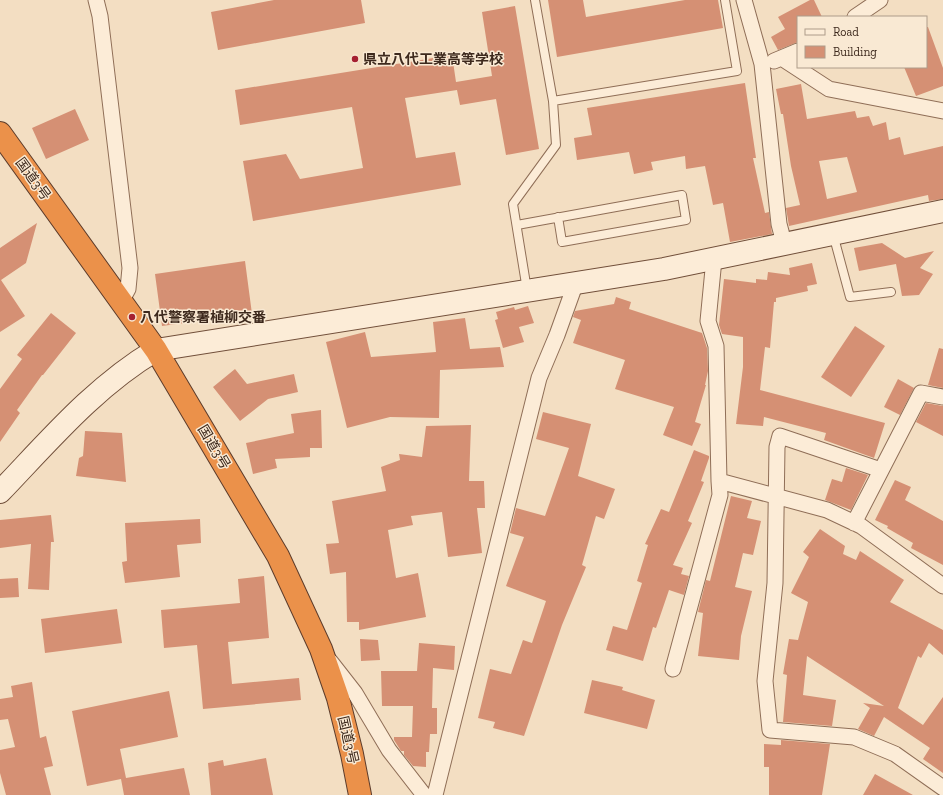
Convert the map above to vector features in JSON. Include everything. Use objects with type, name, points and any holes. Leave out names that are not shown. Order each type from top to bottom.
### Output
[{"type":"highway","name":"国道3号","points":[[0,134],[156,350],[278,556],[321,649],[338,698],[352,754],[360,795]]},
{"type":"street","points":[[96,0],[100,16],[130,268],[128,289],[121,302]]},
{"type":"street","points":[[744,0],[762,64],[779,224],[784,243]]},
{"type":"street","points":[[856,16],[880,0]]},
{"type":"street","points":[[762,64],[783,59],[797,52]]},
{"type":"street","points":[[783,59],[829,89],[943,111]]},
{"type":"street","points":[[0,492],[69,420],[129,366],[156,350],[527,291],[575,285],[714,259],[784,243],[943,211]]},
{"type":"street","points":[[673,669],[720,495],[716,346],[708,321],[714,259]]},
{"type":"street","points":[[435,795],[539,378],[557,336],[575,285]]},
{"type":"street","points":[[854,523],[921,393],[943,397]]},
{"type":"street","points":[[881,470],[780,436],[777,447],[778,497],[775,583],[765,681],[770,730],[854,737],[894,754],[943,788]]},
{"type":"street","points":[[719,481],[827,510],[861,526],[943,586]]},
{"type":"street","points":[[321,649],[354,693],[389,750],[424,795]]},
{"type":"lane","points":[[527,291],[513,204],[556,145],[553,101],[535,0]]},
{"type":"lane","points":[[553,101],[738,71],[725,0]]},
{"type":"lane","points":[[517,225],[558,217],[682,195],[686,220],[562,242],[558,217]]},
{"type":"lane","points":[[832,233],[850,297],[891,292]]},
{"type":"building","points":[[274,0],[361,0],[365,23],[218,50],[211,12]]},
{"type":"building","points":[[548,0],[583,0],[586,17],[685,0],[718,0],[723,28],[557,57]]},
{"type":"building","points":[[810,0],[814,0],[822,16],[797,16],[797,42],[778,50],[771,37],[785,29],[778,17]]},
{"type":"building","points":[[515,6],[539,149],[506,155],[496,99],[460,105],[457,90],[405,98],[416,158],[455,152],[461,185],[253,221],[243,161],[286,154],[300,179],[363,168],[352,107],[240,125],[235,90],[452,55],[456,82],[492,76],[482,12]]},
{"type":"building","points":[[928,27],[943,68],[943,86],[916,96],[904,68],[927,68]]},
{"type":"building","points":[[745,83],[756,158],[753,158],[765,213],[769,212],[772,234],[730,242],[723,203],[713,205],[705,166],[686,169],[685,156],[651,162],[653,170],[634,174],[629,152],[577,160],[574,138],[592,135],[587,108]]},
{"type":"building","points":[[801,84],[807,119],[855,111],[857,118],[869,116],[873,126],[886,122],[889,140],[900,137],[904,155],[943,146],[943,199],[929,201],[928,195],[789,226],[786,208],[800,205],[791,166],[783,114],[781,114],[776,89]],"holes":[[[847,157],[857,192],[827,199],[819,161]]]},
{"type":"building","points":[[75,109],[89,140],[46,159],[32,128]]},
{"type":"building","points":[[37,223],[26,263],[1,280],[25,316],[0,332],[0,248]]},
{"type":"building","points":[[882,243],[905,258],[934,251],[920,268],[933,274],[919,295],[902,296],[896,264],[859,271],[854,248]]},
{"type":"building","points":[[245,261],[252,314],[162,326],[155,274]]},
{"type":"building","points":[[812,263],[817,284],[807,286],[808,291],[776,298],[776,302],[774,302],[770,348],[765,347],[760,390],[885,423],[874,458],[824,440],[826,433],[764,417],[763,426],[736,424],[743,367],[743,337],[722,334],[719,325],[724,279],[756,283],[756,279],[767,280],[768,272],[790,275],[789,268]]},
{"type":"building","points":[[616,297],[631,302],[629,309],[702,333],[707,348],[708,371],[706,385],[695,422],[701,424],[692,446],[663,435],[674,407],[615,389],[625,360],[573,343],[581,320],[573,317],[575,311],[614,304]]},
{"type":"building","points":[[528,306],[534,323],[519,327],[524,342],[503,348],[495,320],[498,319],[496,312],[514,307],[515,310]]},
{"type":"building","points":[[51,313],[76,333],[42,375],[17,410],[20,413],[0,442],[0,389],[22,359],[17,355]]},
{"type":"building","points":[[465,318],[470,349],[500,347],[504,367],[440,370],[439,418],[390,417],[347,428],[326,342],[365,332],[371,357],[436,352],[433,322]]},
{"type":"building","points":[[855,326],[885,346],[851,397],[821,377]]},
{"type":"building","points":[[939,348],[943,349],[943,388],[928,385]]},
{"type":"building","points":[[235,369],[247,384],[294,374],[298,392],[268,399],[240,421],[213,387]]},
{"type":"building","points":[[898,379],[914,388],[900,415],[884,407]]},
{"type":"building","points":[[926,403],[943,406],[943,436],[916,422]]},
{"type":"building","points":[[321,410],[322,448],[310,448],[310,457],[275,459],[277,468],[253,474],[246,443],[294,433],[291,414]]},
{"type":"building","points":[[543,412],[591,424],[578,476],[615,489],[604,519],[596,516],[582,565],[586,567],[562,625],[524,736],[493,728],[495,722],[478,718],[490,669],[511,674],[523,640],[532,643],[546,601],[506,586],[524,537],[510,533],[516,508],[545,516],[569,448],[536,439]]},
{"type":"building","points":[[471,425],[469,481],[484,481],[485,508],[477,508],[482,553],[448,557],[442,512],[411,516],[413,525],[388,530],[396,578],[418,573],[426,617],[359,630],[359,622],[347,622],[346,572],[330,574],[326,544],[339,543],[332,501],[386,491],[381,467],[400,460],[399,454],[422,457],[426,426]]},
{"type":"building","points":[[85,431],[122,433],[126,482],[76,476],[79,458],[83,456]]},
{"type":"building","points":[[694,450],[709,456],[709,458],[701,481],[704,482],[688,521],[692,523],[673,565],[683,568],[681,574],[689,576],[684,595],[669,590],[656,628],[653,627],[643,661],[606,650],[613,626],[627,630],[642,583],[637,581],[648,545],[645,544],[661,509],[669,512]]},
{"type":"building","points":[[846,468],[868,475],[851,510],[825,500],[832,479],[842,482]]},
{"type":"building","points":[[895,480],[911,487],[905,500],[943,521],[943,565],[911,548],[913,543],[887,528],[888,526],[875,520]]},
{"type":"building","points":[[731,496],[752,501],[747,518],[761,521],[753,555],[743,553],[735,587],[752,591],[741,636],[739,660],[698,656],[703,613],[698,612],[706,580],[710,581]]},
{"type":"building","points":[[51,515],[54,542],[51,542],[49,590],[28,589],[31,544],[0,548],[0,520]]},
{"type":"building","points":[[200,519],[201,543],[177,545],[180,577],[125,583],[122,562],[127,561],[125,523]]},
{"type":"building","points":[[820,529],[845,546],[843,554],[856,560],[860,551],[904,580],[890,602],[943,630],[943,655],[929,643],[921,658],[918,656],[898,708],[923,725],[943,697],[943,773],[923,759],[930,748],[884,717],[874,736],[858,729],[870,708],[863,703],[884,706],[807,656],[803,695],[836,700],[832,726],[783,722],[787,675],[783,674],[789,639],[798,640],[808,602],[791,593],[809,557],[803,552]]},
{"type":"building","points":[[264,576],[269,638],[228,642],[232,684],[299,678],[301,700],[203,709],[197,645],[164,648],[161,610],[240,603],[238,579]]},
{"type":"building","points":[[18,578],[19,597],[0,598],[0,579]]},
{"type":"building","points":[[117,609],[122,643],[45,653],[41,619]]},
{"type":"building","points":[[360,639],[378,640],[380,660],[361,661]]},
{"type":"building","points":[[419,643],[455,646],[454,670],[433,668],[432,708],[437,708],[437,734],[430,734],[429,752],[426,752],[426,767],[413,766],[404,755],[404,751],[401,751],[394,740],[394,737],[412,737],[413,706],[382,706],[381,671],[417,671]]},
{"type":"building","points":[[592,680],[623,687],[622,690],[655,700],[647,729],[584,713]]},
{"type":"building","points":[[32,682],[40,738],[46,736],[53,766],[44,768],[51,795],[6,795],[0,773],[0,750],[15,747],[8,719],[0,720],[0,699],[13,697],[11,686]]},
{"type":"building","points":[[169,691],[178,737],[120,749],[126,778],[184,768],[190,795],[124,795],[121,779],[87,786],[72,711]]},
{"type":"building","points":[[781,740],[830,744],[822,795],[769,795],[769,767],[764,767],[764,744],[781,745]]},
{"type":"building","points":[[266,758],[273,795],[211,795],[208,763],[223,760],[224,766]]},
{"type":"building","points":[[875,774],[913,795],[863,795]]},
{"type":"place","name":"県立八代工業高等学校","points":[[355,59]]},
{"type":"place","name":"八代警察署植柳交番","points":[[132,317]]}]
